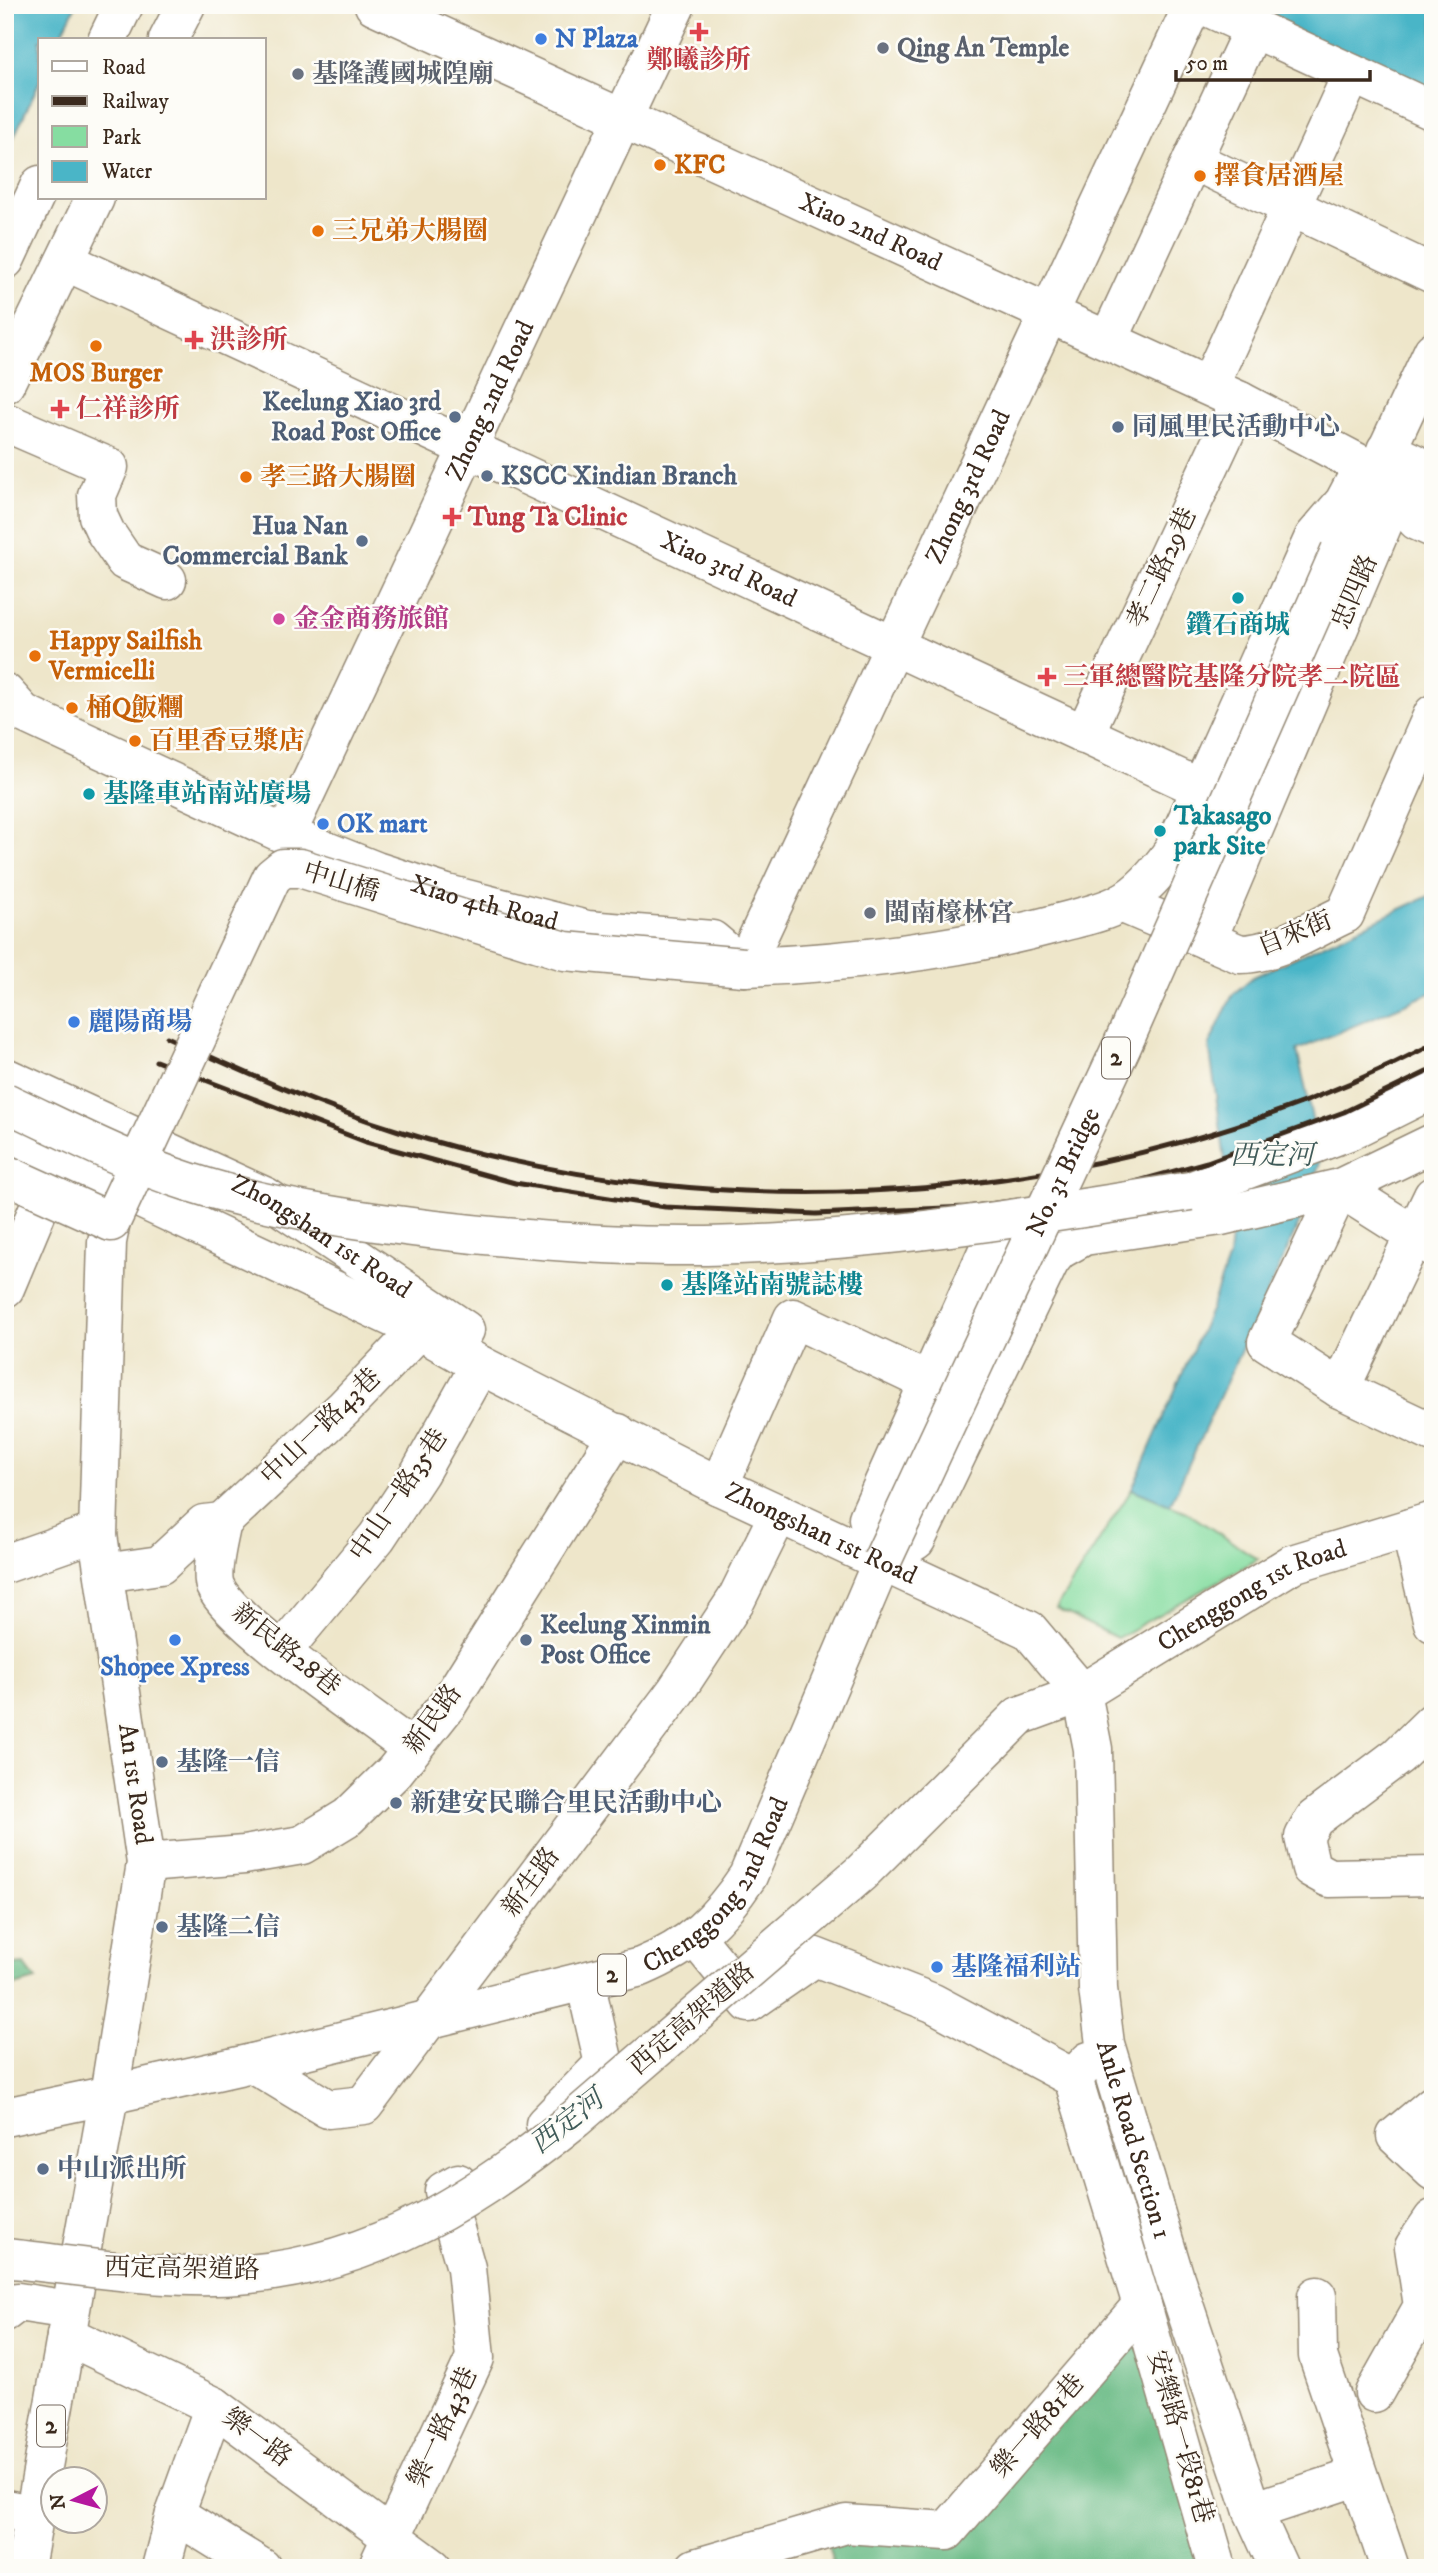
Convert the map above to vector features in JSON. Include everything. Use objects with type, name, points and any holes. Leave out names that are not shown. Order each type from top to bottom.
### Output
[{"type":"main road","points":[[108,38],[124,5]]},
{"type":"main road","points":[[170,38],[186,5]]},
{"type":"main road","name":"Xiao 2nd Road","points":[[374,5],[626,112],[1054,307],[1240,401],[1375,463]]},
{"type":"main road","name":"Xiao 2nd Road","points":[[414,5],[626,112]]},
{"type":"main road","name":"Zhong 2nd Road","points":[[286,835],[676,5]]},
{"type":"main road","name":"Zhong 3rd Road","points":[[744,967],[1193,5]]},
{"type":"main road","points":[[1203,5],[1433,110]]},
{"type":"main road","points":[[1115,326],[1253,29]]},
{"type":"main road","points":[[1216,372],[1352,74]]},
{"type":"main road","points":[[1192,160],[1433,274]]},
{"type":"main road","points":[[5,260],[38,189]]},
{"type":"main road","points":[[10,367],[94,200]]},
{"type":"main road","name":"Xiao 3rd Road","points":[[65,261],[1200,788]]},
{"type":"main road","points":[[1054,307],[1115,326],[1216,372],[1375,463],[1431,501]]},
{"type":"main road","name":"2","points":[[1375,463],[1433,351]]},
{"type":"main road","name":"孝二路29巷","points":[[1084,735],[1240,401]]},
{"type":"main road","points":[[5,422],[109,467],[97,495],[98,516],[102,524],[125,561],[167,580]]},
{"type":"main road","points":[[744,967],[799,965],[942,947],[1033,929],[1121,903],[1139,891],[1166,861],[1314,537],[1375,463],[1423,446],[1433,451]]},
{"type":"main road","name":"No. 31 Bridge","points":[[882,1561],[1122,1046],[1340,551],[1375,463]]},
{"type":"main road","name":"忠四路","points":[[1208,940],[1385,519],[1375,463]]},
{"type":"main road","name":"Xiao 4th Road","points":[[5,693],[23,713],[286,835],[424,887],[587,930],[712,940],[744,967]]},
{"type":"main road","name":"自來街","points":[[1121,903],[1240,954],[1256,954],[1345,914],[1433,714]]},
{"type":"main road","name":"中山橋","points":[[111,1222],[272,877],[283,868],[300,868],[565,951],[744,967]]},
{"type":"main road","name":"Zhongshan 1st Road","points":[[5,1077],[267,1197],[618,1433]]},
{"type":"main road","points":[[1190,1191],[1349,1131],[1433,1089]]},
{"type":"main road","points":[[5,1102],[126,1158],[187,1182],[322,1215],[570,1243],[695,1246],[810,1240],[977,1223],[1190,1191],[1311,1164],[1371,1145],[1433,1120]]},
{"type":"main road","name":"Zhongshan 1st Road","points":[[5,1141],[143,1200],[419,1330],[480,1365],[719,1486],[1028,1630],[1079,1689]]},
{"type":"main road","points":[[1050,1261],[992,1241],[868,1518],[882,1561],[916,1540],[1050,1261],[1059,1250],[1084,1236],[1221,1216],[1340,1188],[1433,1143]]},
{"type":"main road","points":[[5,1289],[57,1164]]},
{"type":"main road","points":[[5,1174],[111,1222]]},
{"type":"main road","points":[[1340,1188],[1424,1242]]},
{"type":"main road","points":[[1340,1188],[1267,1342],[1340,1389],[1433,1433]]},
{"type":"main road","points":[[1340,1389],[1424,1242],[1433,1196]]},
{"type":"main road","name":"An 1st Road","points":[[25,2568],[21,2512],[73,2295],[109,2095],[146,1863],[98,1535],[104,1312],[111,1222]]},
{"type":"main road","points":[[719,1486],[793,1318],[928,1382]]},
{"type":"main road","name":"中山一路43巷","points":[[104,1573],[160,1565],[204,1524],[222,1522],[344,1408],[419,1330]]},
{"type":"main road","name":"中山一路35巷","points":[[282,1650],[377,1537],[421,1472],[480,1365]]},
{"type":"main road","name":"新民路","points":[[146,1863],[244,1855],[302,1845],[348,1816],[394,1772],[448,1704],[618,1433]]},
{"type":"main road","name":"新生路","points":[[252,2063],[328,2109],[364,2105],[676,1691],[736,1600],[779,1513]]},
{"type":"main road","name":"新民路28巷","points":[[222,1522],[216,1550],[215,1585],[241,1620],[412,1749]]},
{"type":"main road","points":[[1421,1524],[1433,1623]]},
{"type":"main road","name":"Chenggong 1st Road","points":[[1079,1689],[1292,1564],[1421,1524]]},
{"type":"main road","points":[[5,1564],[85,1536],[98,1535]]},
{"type":"main road","name":"Chenggong 2nd Road","points":[[5,2117],[252,2063],[640,1968],[696,1938],[726,1910],[748,1876],[882,1561]]},
{"type":"main road","name":"西定高架道路","points":[[5,2258],[153,2273],[248,2274],[319,2261],[365,2248],[442,2214],[530,2156],[850,1882],[1019,1716],[1079,1689]]},
{"type":"main road","name":"Anle Road Section 1","points":[[1079,1689],[1093,1749],[1098,1989],[1105,2044],[1175,2278],[1253,2511],[1279,2568]]},
{"type":"main road","points":[[1433,1722],[1398,1756],[1314,1819],[1304,1838],[1311,1868],[1319,1875],[1329,1878],[1433,1876]]},
{"type":"main road","points":[[696,1938],[749,2003],[815,1957],[933,2003],[1073,2078],[1142,2305]]},
{"type":"main road","name":"樂一路43巷","points":[[384,2553],[475,2358],[466,2268],[444,2191],[516,2148],[564,2108],[604,2064],[585,1981]]},
{"type":"main road","points":[[1073,2078],[1105,2044]]},
{"type":"main road","points":[[1433,2105],[1395,2136],[1433,2171]]},
{"type":"main road","points":[[1374,2393],[1423,2306],[1414,2247],[1433,2219]]},
{"type":"main road","name":"樂一路","points":[[10,2304],[73,2295],[214,2406],[384,2553],[433,2568]]},
{"type":"main road","points":[[1317,2296],[1318,2356],[1356,2477],[1390,2568]]},
{"type":"main road","name":"樂一路81巷","points":[[695,2568],[813,2531],[846,2524],[947,2531],[1142,2305]]},
{"type":"main road","name":"安樂路一段81巷","points":[[1142,2305],[1217,2568]]},
{"type":"main road","points":[[160,2568],[175,2514],[214,2406]]},
{"type":"main road","points":[[1253,2511],[1356,2477]]},
{"type":"main road","points":[[175,2514],[262,2568]]},
{"type":"green space","points":[[1132,1489],[1186,1512],[1258,1559],[1117,1638],[1056,1608]]},
{"type":"green space","points":[[24,1964],[36,1980],[5,1989],[5,1966]]},
{"type":"green space","points":[[1142,2305],[1217,2568],[834,2568],[824,2529],[947,2531]]},
{"type":"water","points":[[5,5],[76,5],[60,38],[38,38],[38,85],[5,156]]},
{"type":"water","points":[[1224,5],[1433,5],[1433,102]]},
{"type":"water","name":"西定河","points":[[1433,894],[1433,992],[1297,1050],[1321,1159],[1298,1226],[1170,1505],[1132,1489],[1211,1308],[1229,1257],[1233,1217],[1209,1045],[1233,994],[1253,977]]},
{"type":"railway","points":[[167,1037],[340,1111],[399,1131],[527,1164],[658,1184],[791,1192],[925,1188],[1057,1170],[1187,1141],[1313,1099],[1433,1044]]},
{"type":"railway","points":[[156,1061],[366,1142],[515,1183],[665,1207],[816,1214],[966,1207],[1117,1187],[1207,1162],[1344,1112],[1433,1069]]},
{"type":"place","name":"鄭曦診所","points":[[699,32]]},
{"type":"place","name":"N Plaza","points":[[541,39]]},
{"type":"place","name":"Qing An Temple","points":[[883,48]]},
{"type":"place","name":"基隆護國城隍廟","points":[[298,74]]},
{"type":"place","name":"KFC","points":[[660,165]]},
{"type":"place","name":"擇食居酒屋","points":[[1200,176]]},
{"type":"place","name":"三兄弟大腸圈","points":[[318,231]]},
{"type":"place","name":"洪診所","points":[[194,340]]},
{"type":"place","name":"MOS Burger","points":[[96,346]]},
{"type":"place","name":"仁祥診所","points":[[60,409]]},
{"type":"place","name":"Keelung Xiao 3rd Road Post Office","points":[[455,417]]},
{"type":"place","name":"同風里民活動中心","points":[[1118,427]]},
{"type":"place","name":"KSCC Xindian Branch","points":[[487,476]]},
{"type":"place","name":"孝三路大腸圈","points":[[246,477]]},
{"type":"place","name":"Tung Ta Clinic","points":[[452,517]]},
{"type":"place","name":"Hua Nan Commercial Bank","points":[[362,541]]},
{"type":"place","name":"鑽石商城","points":[[1238,598]]},
{"type":"place","name":"金金商務旅館","points":[[279,619]]},
{"type":"place","name":"Happy Sailfish Vermicelli","points":[[35,656]]},
{"type":"place","name":"三軍總醫院基隆分院孝二院區","points":[[1047,677]]},
{"type":"place","name":"桶Q飯糰","points":[[72,708]]},
{"type":"place","name":"百里香豆漿店","points":[[135,741]]},
{"type":"place","name":"基隆車站南站廣場","points":[[89,794]]},
{"type":"place","name":"OK mart","points":[[323,824]]},
{"type":"place","name":"Takasago park Site","points":[[1160,831]]},
{"type":"place","name":"閩南檺林宮","points":[[870,913]]},
{"type":"place","name":"麗陽商場","points":[[74,1022]]},
{"type":"place","name":"基隆站南號誌樓","points":[[667,1285]]},
{"type":"place","name":"Shopee Xpress","points":[[175,1640]]},
{"type":"place","name":"Keelung Xinmin Post Office","points":[[526,1640]]},
{"type":"place","name":"基隆一信","points":[[162,1762]]},
{"type":"place","name":"新建安民聯合里民活動中心","points":[[396,1803]]},
{"type":"place","name":"基隆二信","points":[[162,1927]]},
{"type":"place","name":"基隆福利站","points":[[937,1967]]},
{"type":"place","name":"中山派出所","points":[[43,2169]]}]
